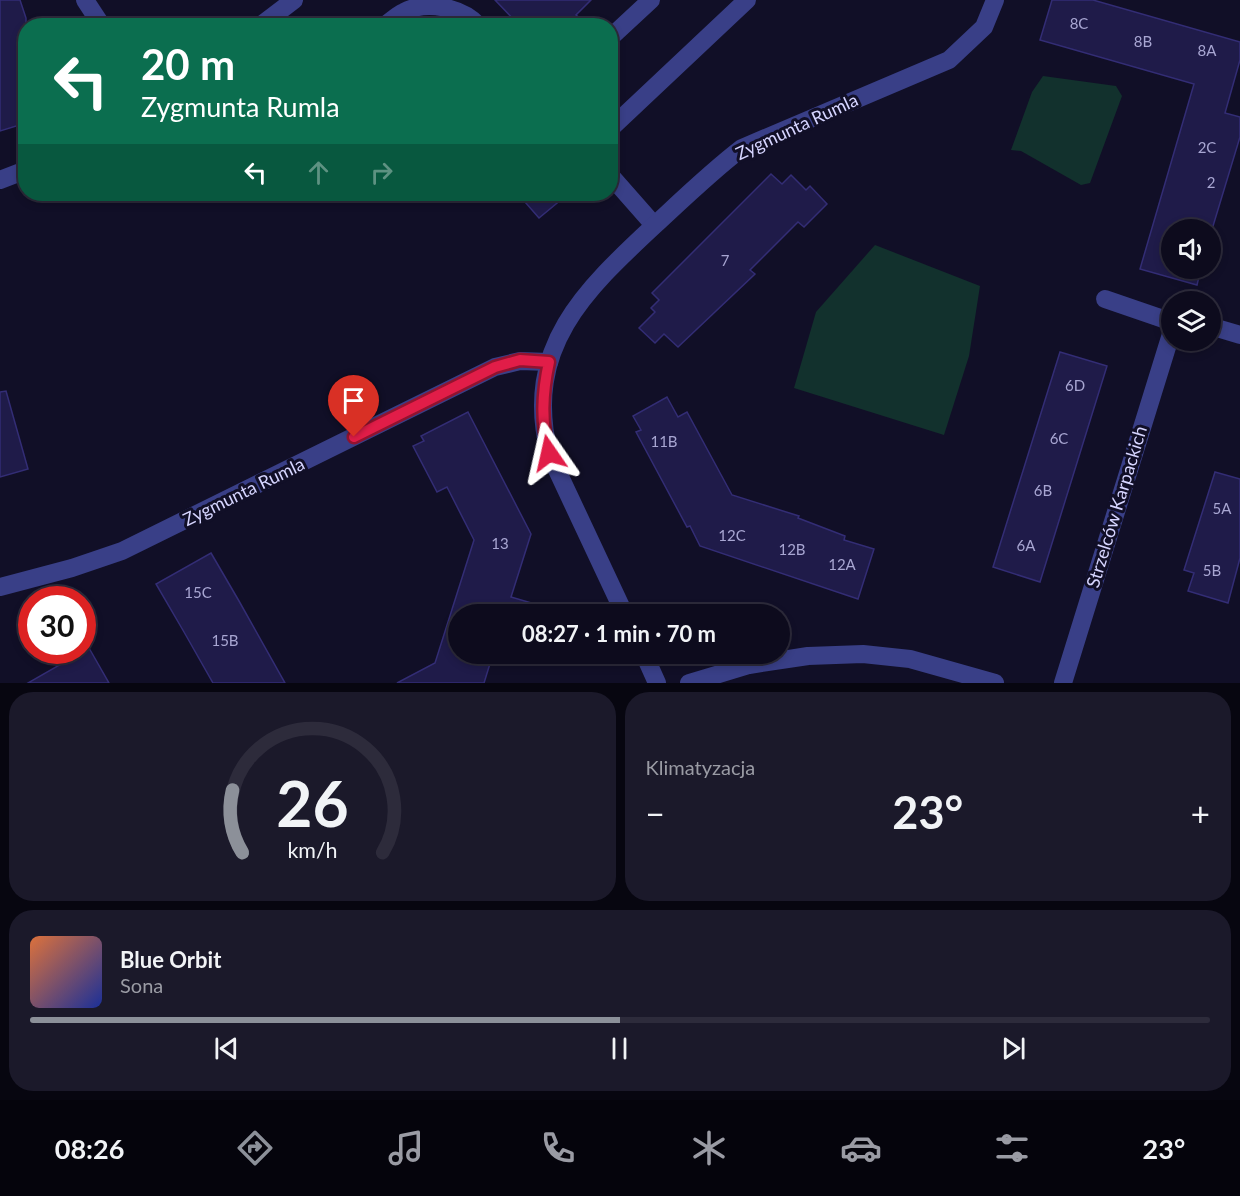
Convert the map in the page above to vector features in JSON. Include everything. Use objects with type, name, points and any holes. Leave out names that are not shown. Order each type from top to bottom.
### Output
[{"type":"street","points":[[85,0],[97,18]]},
{"type":"street","points":[[270,18],[294,0]]},
{"type":"street","points":[[618,31],[651,0]]},
{"type":"street","points":[[618,121],[747,0]]},
{"type":"street","name":"Zygmunta Rumla","points":[[621,604],[549,453],[543,431],[543,393],[549,362],[562,327],[577,303],[654,225],[742,148],[949,60],[984,27],[995,0]]},
{"type":"street","points":[[394,18],[405,10],[438,6],[464,14],[469,18]]},
{"type":"street","points":[[0,180],[18,173]]},
{"type":"street","points":[[618,184],[654,225]]},
{"type":"street","points":[[1105,299],[1161,318]]},
{"type":"street","points":[[1221,329],[1240,334]]},
{"type":"street","name":"Strzelców Karpackich","points":[[1063,683],[1166,351]]},
{"type":"street","name":"Zygmunta Rumla","points":[[0,587],[72,568],[122,551],[495,367],[520,360],[549,362]]},
{"type":"street","points":[[689,683],[749,665],[808,656],[863,654],[910,659],[995,683]]},
{"type":"street","points":[[648,664],[657,683]]},
{"type":"green space","points":[[1043,76],[1116,86],[1122,96],[1090,183],[1081,185],[1021,151],[1011,150],[1032,92]]},
{"type":"green space","points":[[875,245],[980,286],[969,356],[944,435],[794,388],[816,312]]},
{"type":"building","points":[[0,0],[20,0],[26,18],[18,18],[18,125],[0,131]]},
{"type":"building","points":[[495,0],[591,0],[576,15],[580,18],[512,18]]},
{"type":"building","points":[[1052,0],[1093,0],[1240,42],[1240,60],[1225,113],[1240,117],[1240,137],[1215,219],[1161,219],[1161,275],[1140,269],[1194,84],[1040,40]]},
{"type":"building","points":[[771,174],[782,184],[791,175],[806,190],[810,186],[827,204],[804,227],[798,222],[750,270],[755,274],[678,347],[664,334],[655,343],[639,328],[655,312],[651,308],[659,300],[652,293]]},
{"type":"building","points":[[524,201],[560,201],[539,218]]},
{"type":"building","points":[[1176,279],[1198,279],[1197,285]]},
{"type":"building","points":[[1060,352],[1107,366],[1040,582],[993,567]]},
{"type":"building","points":[[6,391],[28,469],[0,477],[0,392]]},
{"type":"building","points":[[667,397],[678,417],[687,412],[732,495],[799,516],[798,518],[845,536],[844,540],[874,549],[858,599],[700,546],[690,526],[687,527],[636,432],[641,430],[633,416]]},
{"type":"building","points":[[468,412],[531,534],[511,597],[535,604],[454,604],[474,540],[447,487],[437,492],[413,446],[424,441],[421,436]]},
{"type":"building","points":[[1215,472],[1240,479],[1240,558],[1228,603],[1188,591],[1194,573],[1184,570]]},
{"type":"building","points":[[211,553],[285,683],[213,683],[156,584]]},
{"type":"building","points":[[448,622],[448,664],[490,664],[484,683],[397,683],[435,663]]},
{"type":"building","points":[[96,660],[109,683],[28,683],[61,664],[96,664]]},
{"type":"route","points":[[354,437],[495,367],[520,360],[549,362],[543,393],[543,431],[549,453]]}]
